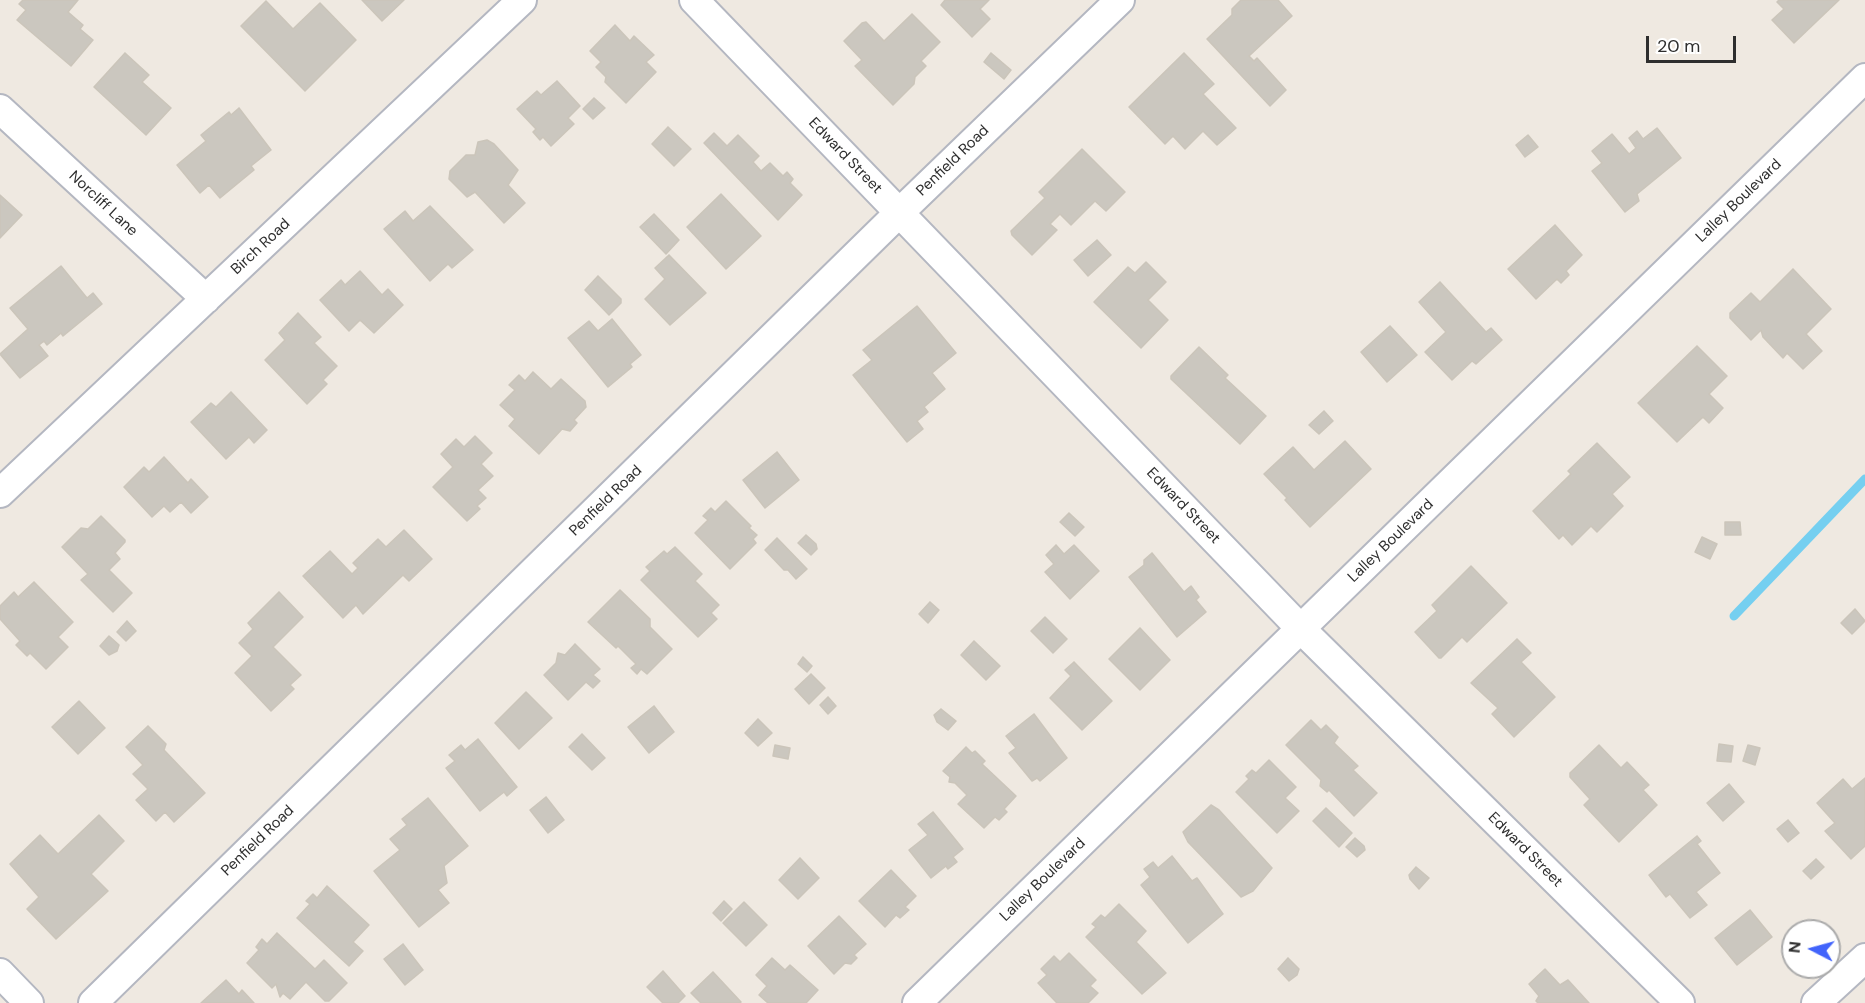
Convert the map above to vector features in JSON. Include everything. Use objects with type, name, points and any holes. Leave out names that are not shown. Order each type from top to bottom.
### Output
[{"type":"street","name":"Birch Road","points":[[0,493],[522,0]]},
{"type":"street","name":"Edward Street","points":[[694,0],[1301,629],[1680,1003]]},
{"type":"street","name":"Penfield Road","points":[[93,1003],[900,212],[1120,0]]},
{"type":"street","name":"Lalley Boulevard","points":[[917,1003],[1865,78]]},
{"type":"street","name":"Norcliff Lane","points":[[0,109],[206,299]]},
{"type":"street","points":[[1816,1003],[1865,958]]},
{"type":"street","points":[[0,974],[29,1003]]},
{"type":"building","points":[[23,0],[78,0],[68,12],[83,25],[80,29],[93,40],[71,66],[17,20],[26,10],[19,4]]},
{"type":"building","points":[[362,0],[404,0],[382,21]]},
{"type":"building","points":[[945,0],[989,0],[980,9],[990,19],[972,37],[941,5]]},
{"type":"building","points":[[1241,0],[1278,0],[1292,16],[1249,56],[1254,61],[1257,58],[1286,90],[1270,106],[1207,39],[1232,15],[1232,9]]},
{"type":"building","points":[[1779,0],[1839,0],[1794,43],[1772,20],[1784,9],[1777,2]]},
{"type":"building","points":[[266,1],[293,29],[320,3],[356,40],[305,91],[241,26]]},
{"type":"building","points":[[912,14],[940,42],[921,61],[926,66],[915,77],[914,84],[893,105],[855,66],[862,60],[844,41],[862,23],[866,22],[884,41]]},
{"type":"building","points":[[615,25],[630,41],[634,36],[654,55],[646,62],[656,72],[626,103],[605,82],[606,77],[596,67],[601,62],[590,51]]},
{"type":"building","points":[[125,53],[149,75],[142,82],[171,108],[146,135],[94,87]]},
{"type":"building","points":[[991,53],[1011,70],[1004,79],[984,62]]},
{"type":"building","points":[[1184,53],[1214,84],[1203,94],[1236,128],[1217,145],[1203,131],[1185,149],[1173,136],[1165,144],[1129,107]]},
{"type":"building","points":[[557,81],[580,106],[568,118],[574,124],[551,146],[543,137],[540,140],[533,132],[536,129],[517,109],[537,91],[541,95]]},
{"type":"building","points":[[594,98],[605,108],[593,119],[583,109]]},
{"type":"building","points":[[239,108],[271,150],[251,166],[254,170],[220,198],[209,185],[200,193],[177,165],[206,141],[201,135],[229,112],[231,115]]},
{"type":"building","points":[[668,127],[691,149],[674,166],[652,144]]},
{"type":"building","points":[[1657,128],[1681,158],[1637,194],[1639,201],[1625,212],[1592,171],[1602,163],[1592,151],[1612,134],[1629,154],[1636,148],[1629,138],[1637,131],[1643,139]]},
{"type":"building","points":[[714,133],[727,146],[738,135],[759,156],[753,162],[761,171],[770,163],[783,176],[787,172],[793,179],[790,183],[802,195],[778,220],[704,143]]},
{"type":"building","points":[[1528,135],[1538,147],[1525,157],[1516,145]]},
{"type":"building","points":[[487,140],[494,144],[518,170],[508,185],[525,203],[504,223],[475,192],[467,197],[449,179],[450,171],[466,155],[475,155],[478,142]]},
{"type":"building","points":[[1082,149],[1125,192],[1106,211],[1095,201],[1071,225],[1060,214],[1050,224],[1057,230],[1032,255],[1012,235],[1011,231],[1045,198],[1039,192]]},
{"type":"building","points":[[721,194],[761,236],[726,269],[687,227]]},
{"type":"building","points":[[0,195],[22,215],[0,238]]},
{"type":"building","points":[[430,206],[473,250],[452,268],[448,264],[430,281],[384,229],[405,211],[413,221]]},
{"type":"building","points":[[654,214],[679,240],[666,254],[640,227]]},
{"type":"building","points":[[1555,225],[1582,255],[1566,271],[1569,275],[1561,283],[1557,279],[1536,299],[1508,269]]},
{"type":"building","points":[[1097,240],[1111,255],[1088,276],[1074,260]]},
{"type":"building","points":[[669,255],[706,293],[670,325],[645,299],[665,279],[655,268]]},
{"type":"building","points":[[1146,262],[1166,282],[1148,300],[1168,320],[1141,348],[1094,302],[1128,267],[1135,273]]},
{"type":"building","points":[[61,266],[87,298],[93,293],[102,304],[63,336],[61,333],[47,345],[44,341],[39,345],[48,356],[20,378],[0,354],[28,329],[10,308]]},
{"type":"building","points":[[1793,269],[1831,309],[1806,334],[1822,351],[1803,369],[1787,353],[1783,358],[1763,337],[1761,330],[1751,340],[1730,318],[1730,313],[1751,293],[1760,302]]},
{"type":"building","points":[[360,271],[382,295],[388,289],[403,305],[374,333],[360,320],[349,331],[320,300],[341,280],[345,285]]},
{"type":"building","points":[[598,276],[621,299],[621,303],[609,315],[585,290]]},
{"type":"building","points":[[1440,282],[1486,332],[1491,328],[1502,340],[1476,364],[1472,361],[1452,380],[1425,352],[1446,332],[1419,302]]},
{"type":"building","points":[[917,306],[956,353],[932,373],[945,389],[924,407],[928,412],[917,421],[923,429],[907,442],[853,375],[872,360],[863,350]]},
{"type":"building","points":[[298,313],[321,337],[314,343],[337,366],[323,380],[327,384],[307,404],[265,360],[285,340],[279,333]]},
{"type":"building","points":[[612,319],[641,355],[630,364],[632,367],[608,387],[568,338],[589,321],[598,331]]},
{"type":"building","points":[[1390,326],[1417,355],[1387,382],[1361,352]]},
{"type":"building","points":[[1697,346],[1727,376],[1709,394],[1723,408],[1709,423],[1703,417],[1677,442],[1638,403]]},
{"type":"building","points":[[1199,347],[1228,375],[1225,378],[1266,416],[1240,444],[1171,379],[1171,376]]},
{"type":"building","points":[[533,372],[551,389],[561,379],[585,401],[586,407],[574,420],[577,423],[570,431],[562,429],[539,454],[509,426],[515,419],[500,405],[515,390],[509,385],[519,375],[525,381]]},
{"type":"building","points":[[231,392],[267,430],[254,443],[249,437],[226,459],[191,422],[211,403],[216,407]]},
{"type":"building","points":[[1324,411],[1333,421],[1319,434],[1309,425]]},
{"type":"building","points":[[475,436],[492,453],[481,464],[493,476],[478,490],[486,498],[477,506],[480,509],[467,521],[433,487],[453,467],[441,454],[456,439],[464,447]]},
{"type":"building","points":[[1345,441],[1371,469],[1310,527],[1264,474],[1293,447],[1314,470]]},
{"type":"building","points":[[1597,443],[1630,477],[1612,494],[1623,506],[1597,532],[1591,526],[1572,545],[1563,535],[1559,539],[1533,511],[1571,474],[1568,471]]},
{"type":"building","points":[[777,452],[799,480],[765,508],[743,480]]},
{"type":"building","points":[[164,457],[188,483],[191,479],[208,497],[191,513],[181,502],[170,512],[164,506],[152,517],[124,487],[144,467],[149,472]]},
{"type":"building","points":[[726,501],[757,535],[753,539],[756,543],[730,569],[695,533],[708,520],[703,516],[711,508],[715,512]]},
{"type":"building","points":[[1069,513],[1084,527],[1075,536],[1060,522]]},
{"type":"building","points":[[101,516],[125,540],[115,553],[120,559],[109,570],[132,593],[113,612],[81,580],[88,574],[62,547],[81,528],[88,529]]},
{"type":"building","points":[[1725,522],[1740,522],[1741,535],[1725,535]]},
{"type":"building","points":[[404,530],[432,559],[409,581],[403,575],[363,614],[356,605],[343,618],[303,576],[330,551],[352,574],[358,568],[353,563],[378,539],[386,547]]},
{"type":"building","points":[[806,535],[816,544],[817,549],[811,555],[798,543]]},
{"type":"building","points":[[1702,537],[1717,544],[1710,559],[1695,552]]},
{"type":"building","points":[[777,538],[807,569],[796,579],[765,550]]},
{"type":"building","points":[[1056,545],[1064,554],[1074,545],[1099,571],[1070,599],[1045,572],[1054,564],[1046,555]]},
{"type":"building","points":[[675,547],[702,574],[695,581],[719,605],[711,613],[717,619],[698,637],[641,580],[650,571],[646,567],[664,551],[667,554]]},
{"type":"building","points":[[1152,553],[1184,592],[1191,586],[1199,597],[1196,600],[1206,612],[1177,637],[1129,577],[1144,565],[1144,560]]},
{"type":"building","points":[[1471,566],[1507,603],[1467,642],[1462,637],[1439,658],[1415,632],[1437,611],[1432,605]]},
{"type":"building","points":[[34,582],[73,622],[58,637],[68,647],[46,669],[30,653],[27,656],[16,645],[20,641],[0,619],[0,606],[14,592],[18,597]]},
{"type":"building","points":[[620,590],[650,619],[650,627],[672,649],[647,674],[641,669],[637,674],[631,668],[636,664],[588,622]]},
{"type":"building","points":[[279,592],[303,617],[273,647],[301,675],[290,685],[294,689],[271,711],[235,673],[252,656],[239,643],[253,629],[248,623]]},
{"type":"building","points":[[930,602],[939,610],[928,623],[919,614]]},
{"type":"building","points":[[1855,609],[1865,621],[1852,634],[1841,623]]},
{"type":"building","points":[[1045,617],[1067,639],[1053,653],[1031,631]]},
{"type":"building","points":[[127,621],[136,631],[126,641],[117,632]]},
{"type":"building","points":[[1140,628],[1170,660],[1140,690],[1109,659]]},
{"type":"building","points":[[109,636],[119,645],[117,651],[109,655],[100,646]]},
{"type":"building","points":[[1517,639],[1531,653],[1521,662],[1555,697],[1514,737],[1492,714],[1498,708],[1471,683]]},
{"type":"building","points":[[974,641],[1000,666],[986,680],[961,655]]},
{"type":"building","points":[[575,644],[600,669],[593,675],[600,681],[593,688],[586,682],[568,700],[544,675],[556,663],[558,653],[565,655]]},
{"type":"building","points":[[803,657],[812,666],[807,672],[798,664]]},
{"type":"building","points":[[1074,662],[1112,701],[1082,730],[1050,698],[1071,676],[1065,670]]},
{"type":"building","points":[[811,674],[825,688],[809,704],[795,689]]},
{"type":"building","points":[[526,692],[552,718],[519,749],[495,723]]},
{"type":"building","points":[[828,697],[836,706],[828,714],[820,705]]},
{"type":"building","points":[[79,701],[105,728],[78,754],[52,727]]},
{"type":"building","points":[[654,706],[674,732],[649,753],[628,727]]},
{"type":"building","points":[[941,709],[956,721],[948,730],[937,722],[934,715]]},
{"type":"building","points":[[1034,714],[1067,758],[1040,781],[1037,778],[1032,781],[1009,753],[1016,748],[1006,736]]},
{"type":"building","points":[[758,719],[772,733],[758,746],[745,733]]},
{"type":"building","points":[[1311,720],[1321,730],[1326,725],[1338,737],[1334,743],[1358,766],[1353,770],[1377,793],[1354,816],[1329,790],[1327,792],[1320,786],[1321,780],[1286,745]]},
{"type":"building","points":[[148,726],[166,744],[164,750],[205,793],[174,822],[165,812],[156,821],[136,800],[148,789],[133,774],[143,765],[126,747]]},
{"type":"building","points":[[582,734],[605,758],[592,770],[569,747]]},
{"type":"building","points":[[478,739],[517,787],[507,796],[504,792],[480,811],[446,768],[455,761],[449,755],[461,745],[465,750]]},
{"type":"building","points":[[1719,744],[1733,746],[1731,762],[1717,761]]},
{"type":"building","points":[[775,745],[790,748],[788,759],[773,756]]},
{"type":"building","points":[[1599,745],[1621,768],[1627,762],[1649,785],[1643,790],[1657,805],[1619,842],[1584,805],[1590,799],[1570,777],[1570,773]]},
{"type":"building","points":[[1748,745],[1760,748],[1755,765],[1743,761]]},
{"type":"building","points":[[966,747],[972,753],[975,751],[985,761],[982,764],[1016,796],[1004,809],[1007,812],[999,820],[995,817],[984,828],[958,804],[967,795],[955,783],[949,782],[950,777],[943,771]]},
{"type":"building","points":[[1269,760],[1296,787],[1285,798],[1299,811],[1277,833],[1236,792],[1249,779],[1246,776],[1252,770],[1256,773]]},
{"type":"building","points":[[1865,778],[1865,846],[1851,859],[1825,831],[1835,823],[1817,803],[1843,779],[1852,789]]},
{"type":"building","points":[[1729,784],[1744,802],[1723,821],[1707,803]]},
{"type":"building","points":[[546,797],[564,820],[548,833],[530,810]]},
{"type":"building","points":[[428,798],[468,846],[444,866],[447,883],[438,890],[449,903],[419,927],[374,871],[400,850],[390,839],[407,825],[402,819]]},
{"type":"building","points":[[1211,805],[1219,810],[1272,868],[1253,891],[1241,897],[1188,842],[1183,832]]},
{"type":"building","points":[[1326,808],[1352,833],[1339,847],[1313,821]]},
{"type":"building","points":[[933,812],[963,849],[953,857],[957,862],[948,869],[946,866],[931,878],[909,850],[928,835],[918,824]]},
{"type":"building","points":[[99,815],[124,841],[91,874],[108,891],[56,939],[27,909],[39,897],[10,864],[40,835],[58,854]]},
{"type":"building","points":[[1788,820],[1799,833],[1788,842],[1777,829]]},
{"type":"building","points":[[1697,836],[1701,841],[1697,844],[1720,873],[1696,892],[1707,905],[1690,918],[1670,894],[1666,897],[1649,875]]},
{"type":"building","points":[[1355,838],[1365,850],[1357,857],[1346,847]]},
{"type":"building","points":[[1172,856],[1192,881],[1197,878],[1223,914],[1188,943],[1141,885],[1150,877],[1144,869],[1153,862],[1158,868]]},
{"type":"building","points":[[800,858],[819,878],[798,899],[779,880]]},
{"type":"building","points":[[1816,859],[1824,867],[1811,879],[1803,871]]},
{"type":"building","points":[[1416,867],[1429,878],[1419,889],[1409,875]]},
{"type":"building","points":[[891,870],[916,896],[905,907],[909,910],[900,918],[896,915],[885,927],[859,901]]},
{"type":"building","points":[[327,886],[369,925],[353,942],[363,951],[349,966],[297,918],[310,904],[306,901],[313,894],[317,898]]},
{"type":"building","points":[[724,901],[732,909],[721,921],[713,913]]},
{"type":"building","points":[[744,902],[767,925],[746,946],[723,923]]},
{"type":"building","points":[[1119,904],[1146,931],[1136,942],[1166,973],[1142,994],[1086,937],[1096,927],[1092,924],[1101,915],[1105,918]]},
{"type":"building","points":[[1750,910],[1772,937],[1737,965],[1715,938]]},
{"type":"building","points":[[839,916],[866,944],[854,955],[857,958],[851,964],[845,963],[834,974],[808,946]]},
{"type":"building","points":[[277,933],[315,969],[324,960],[347,983],[329,1001],[325,1001],[306,982],[290,999],[283,993],[280,997],[276,984],[272,988],[247,963],[259,950],[256,947],[262,939],[267,944]]},
{"type":"building","points":[[403,944],[423,970],[405,985],[384,959]]},
{"type":"building","points":[[1069,953],[1096,980],[1090,986],[1098,993],[1088,1003],[1057,1003],[1038,983],[1047,975],[1041,969],[1054,956],[1060,962]]},
{"type":"building","points":[[772,958],[785,970],[790,965],[818,990],[806,1003],[768,1003],[759,995],[767,986],[756,975]]},
{"type":"building","points":[[1288,958],[1299,969],[1297,975],[1289,981],[1278,969]]},
{"type":"building","points":[[1545,969],[1560,985],[1568,980],[1589,1003],[1538,1003],[1536,1001],[1539,996],[1529,984]]},
{"type":"building","points":[[663,971],[685,996],[678,1003],[663,1003],[647,987]]},
{"type":"building","points":[[713,972],[740,1003],[701,1003],[691,993]]},
{"type":"building","points":[[226,980],[239,994],[242,990],[254,1003],[201,1003]]},
{"type":"waterway","points":[[1734,616],[1865,479]]}]
